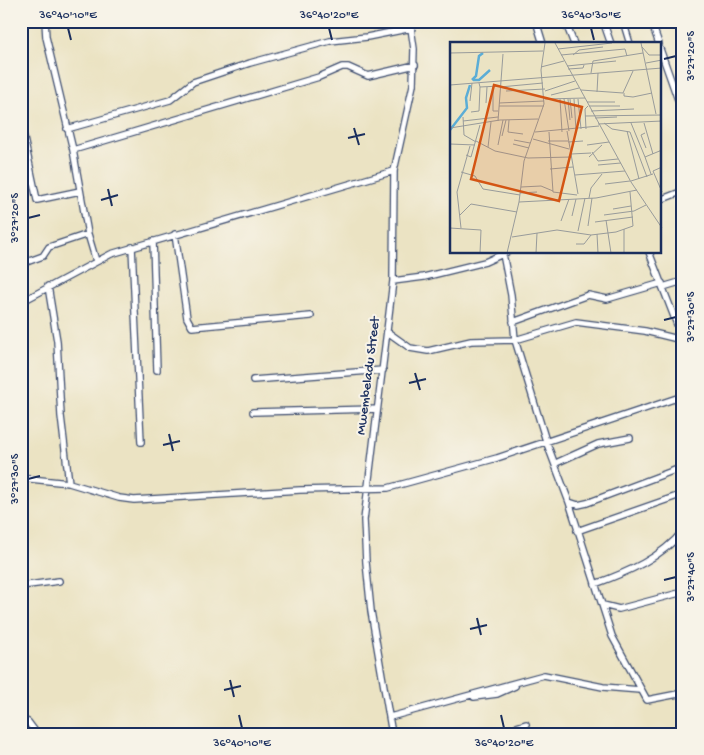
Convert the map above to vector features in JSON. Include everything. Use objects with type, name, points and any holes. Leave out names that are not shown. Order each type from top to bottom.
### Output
[{"type":"street","points":[[45,21],[46,37],[73,150],[88,234],[96,261]]},
{"type":"street","points":[[536,21],[542,42]]},
{"type":"street","points":[[565,21],[573,42]]},
{"type":"street","points":[[603,21],[610,42]]},
{"type":"street","points":[[622,21],[629,42]]},
{"type":"street","points":[[652,21],[658,42]]},
{"type":"street","points":[[67,129],[170,100],[193,82],[250,63],[330,41],[367,37],[411,24]]},
{"type":"street","name":"Mwembeladu Street","points":[[392,734],[371,611],[364,520],[376,409],[389,332],[393,281],[394,171],[410,108],[415,65],[411,24]]},
{"type":"street","points":[[662,55],[683,114]]},
{"type":"street","points":[[73,150],[318,77],[342,67],[348,67],[368,76],[415,65]]},
{"type":"street","points":[[21,124],[37,200],[80,191]]},
{"type":"street","points":[[21,302],[96,261],[132,247],[268,210],[394,171]]},
{"type":"street","points":[[662,199],[683,191]]},
{"type":"street","points":[[21,264],[43,256],[49,247],[88,234]]},
{"type":"street","points":[[175,234],[186,318],[192,327],[311,316]]},
{"type":"street","points":[[153,241],[157,370]]},
{"type":"street","points":[[132,247],[141,442]]},
{"type":"street","points":[[393,281],[424,277],[477,264],[502,254]]},
{"type":"street","points":[[505,254],[515,340],[546,441],[569,502],[576,531],[596,584],[612,636],[640,690],[650,701],[683,693]]},
{"type":"street","points":[[650,254],[682,340]]},
{"type":"street","points":[[513,322],[588,295],[607,299],[683,281]]},
{"type":"street","points":[[48,286],[57,341],[61,416],[69,483]]},
{"type":"street","points":[[389,332],[410,348],[428,351],[471,341],[515,340],[576,322],[645,331],[682,340]]},
{"type":"street","points":[[253,380],[383,370]]},
{"type":"street","points":[[21,478],[69,483],[119,498],[134,500],[300,490],[388,488],[432,477],[683,396]]},
{"type":"street","points":[[253,412],[376,409]]},
{"type":"street","points":[[556,464],[598,444],[630,438]]},
{"type":"street","points":[[569,502],[578,505],[587,503],[675,470]]},
{"type":"street","points":[[576,531],[683,494]]},
{"type":"street","points":[[596,584],[629,571],[649,560],[671,545],[683,530]]},
{"type":"street","points":[[21,586],[59,581]]},
{"type":"street","points":[[603,605],[619,609],[683,592]]},
{"type":"street","points":[[390,717],[524,682],[538,676],[551,675],[603,687],[640,690]]},
{"type":"street","points":[[21,719],[28,722],[37,734]]},
{"type":"street","points":[[495,734],[526,724]]}]
